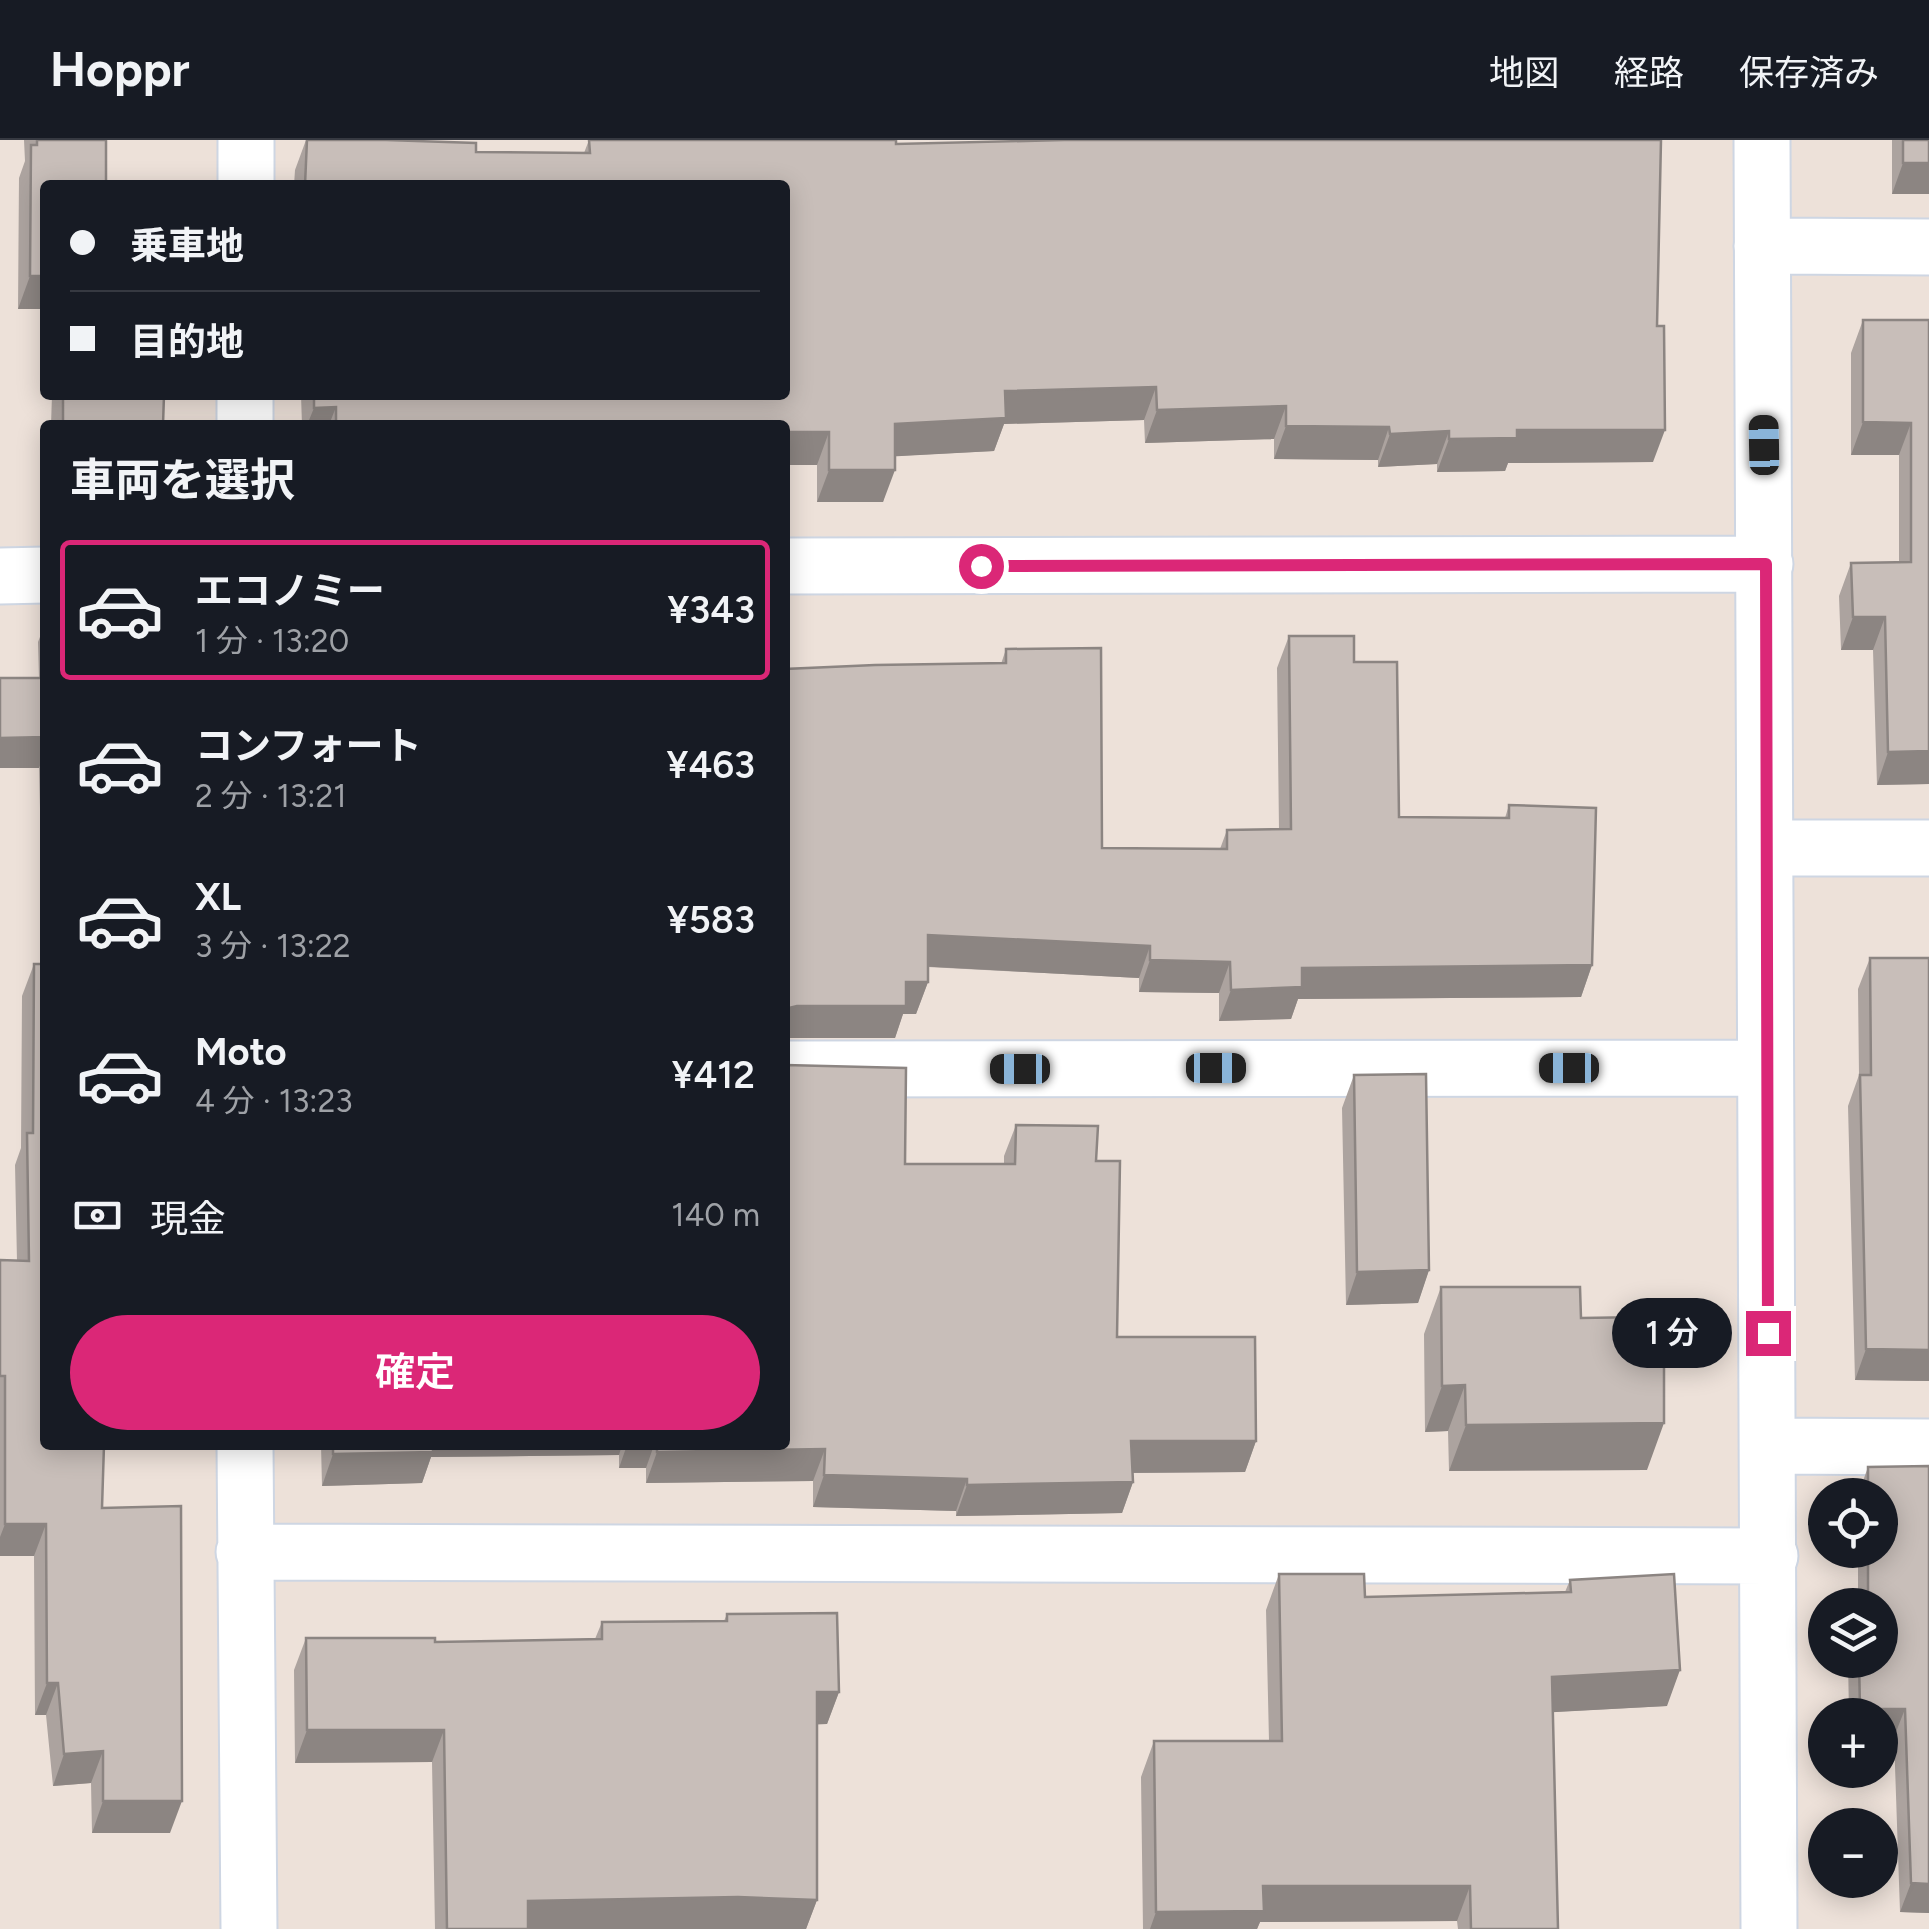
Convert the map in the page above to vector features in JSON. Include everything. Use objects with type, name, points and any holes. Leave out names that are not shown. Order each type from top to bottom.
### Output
[{"type":"street","points":[[246,140],[246,180]]},
{"type":"street","points":[[1762,140],[1769,1929]]},
{"type":"street","points":[[1762,246],[1929,247]]},
{"type":"street","points":[[790,566],[1766,564]]},
{"type":"street","points":[[0,576],[40,574]]},
{"type":"street","points":[[1765,848],[1929,848]]},
{"type":"street","points":[[790,1069],[1764,1068]]},
{"type":"street","points":[[1769,1446],[1929,1447]]},
{"type":"street","points":[[245,1450],[250,1929]]},
{"type":"street","points":[[244,1552],[1770,1556]]},
{"type":"building","points":[[37,140],[106,140],[106,180],[40,180],[40,276],[30,276],[31,145],[37,145]]},
{"type":"building","points":[[307,140],[476,143],[476,152],[590,153],[589,140],[896,140],[896,144],[1064,140],[1661,140],[1657,326],[1664,326],[1665,430],[1517,430],[1517,438],[1449,439],[1449,431],[1390,434],[1389,427],[1286,426],[1286,406],[1157,410],[1156,387],[1005,391],[1006,418],[895,424],[895,470],[829,470],[829,432],[790,432],[790,420],[336,420],[336,407],[314,408],[314,400],[790,400],[790,180],[305,180]]},
{"type":"building","points":[[1903,140],[1929,140],[1929,163],[1903,163]]},
{"type":"building","points":[[1863,320],[1929,320],[1929,751],[1888,752],[1885,617],[1853,617],[1851,563],[1911,562],[1911,423],[1863,422]]},
{"type":"building","points":[[63,400],[164,400],[163,420],[63,420]]},
{"type":"building","points":[[1289,636],[1354,636],[1354,662],[1397,662],[1399,817],[1509,818],[1509,805],[1596,808],[1592,965],[1302,968],[1302,987],[1231,990],[1230,962],[1150,960],[1150,946],[928,935],[928,982],[906,982],[906,1006],[790,1008],[790,669],[1006,663],[1006,649],[1101,648],[1102,848],[1227,849],[1227,830],[1291,829]]},
{"type":"building","points":[[0,678],[40,678],[40,737],[0,738]]},
{"type":"building","points":[[1870,958],[1929,958],[1929,1350],[1866,1349],[1860,1075],[1871,1075]]},
{"type":"building","points":[[34,964],[40,964],[40,1450],[104,1450],[102,1508],[181,1506],[182,1801],[103,1801],[103,1751],[64,1754],[58,1683],[47,1683],[46,1524],[5,1524],[0,1260],[29,1261],[27,1133],[33,1133]]},
{"type":"building","points":[[790,1065],[906,1068],[905,1164],[1015,1164],[1016,1125],[1098,1126],[1096,1161],[1120,1161],[1117,1337],[1255,1337],[1256,1441],[1131,1441],[1133,1482],[967,1485],[967,1479],[824,1475],[825,1449],[790,1450]]},
{"type":"building","points":[[1426,1074],[1429,1270],[1357,1272],[1354,1075]]},
{"type":"building","points":[[1441,1287],[1580,1287],[1581,1318],[1645,1317],[1646,1364],[1664,1363],[1664,1423],[1466,1425],[1465,1385],[1442,1386]]},
{"type":"building","points":[[333,1450],[433,1450],[433,1452],[333,1454]]},
{"type":"building","points":[[657,1450],[769,1450],[657,1452]]},
{"type":"building","points":[[1929,1466],[1929,1884],[1911,1883],[1905,1709],[1898,1709],[1898,1698],[1860,1698],[1859,1678],[1898,1678],[1898,1588],[1868,1588],[1868,1568],[1898,1568],[1898,1478],[1868,1478],[1868,1467]]},
{"type":"building","points":[[1279,1574],[1364,1574],[1365,1597],[1571,1592],[1570,1580],[1674,1574],[1680,1670],[1552,1677],[1558,1929],[1471,1929],[1470,1886],[1263,1886],[1264,1911],[1156,1912],[1154,1741],[1282,1741]]},
{"type":"building","points":[[837,1613],[839,1692],[817,1692],[817,1900],[738,1897],[528,1901],[528,1929],[447,1929],[444,1730],[307,1730],[306,1638],[435,1638],[435,1642],[602,1639],[602,1622],[727,1621],[727,1614]]},
{"type":"route","points":[[981,566],[1766,564],[1764,1068],[1768,1333]]}]
